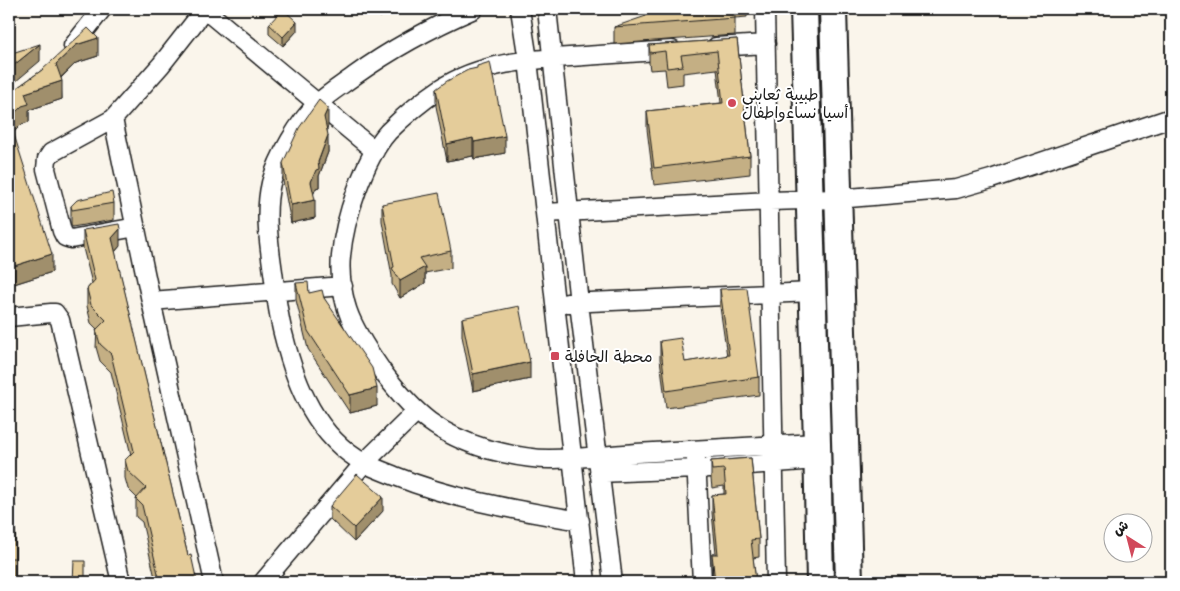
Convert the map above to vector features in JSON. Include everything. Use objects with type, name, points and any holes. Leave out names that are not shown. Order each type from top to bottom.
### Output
[{"type":"highway","points":[[804,9],[820,582]]},
{"type":"highway","points":[[832,9],[849,582]]},
{"type":"street","points":[[61,58],[84,33],[102,9]]},
{"type":"street","points":[[136,227],[71,239],[67,238],[62,231],[46,169],[46,159],[51,153],[113,118],[161,65],[205,9],[375,151]]},
{"type":"street","points":[[474,9],[440,23],[375,61],[318,104],[297,130],[278,162],[270,185],[268,235],[280,320],[292,367],[300,390],[311,410],[323,428],[340,446],[364,463],[420,486],[474,501],[580,521]]},
{"type":"street","points":[[520,9],[528,60],[586,582]]},
{"type":"street","points":[[547,9],[578,303],[612,582]]},
{"type":"street","points":[[765,9],[776,582]]},
{"type":"street","points":[[766,44],[528,60],[499,65],[469,74],[441,89],[388,133],[375,151],[354,197],[346,230],[340,258],[343,286],[350,316],[363,342],[398,391],[416,412],[451,435],[488,449],[548,459],[773,446],[817,451]]},
{"type":"street","points":[[113,118],[151,301],[214,582]]},
{"type":"street","points":[[545,213],[837,199],[956,188],[991,179],[1171,118]]},
{"type":"street","points":[[151,301],[343,286]]},
{"type":"street","points":[[554,303],[812,292]]},
{"type":"street","points":[[9,317],[51,313],[57,315],[60,320],[121,582]]},
{"type":"street","points":[[264,582],[364,463],[416,412]]},
{"type":"street","points":[[695,450],[702,582]]},
{"type":"street","points":[[599,473],[773,464],[817,451]]},
{"type":"building","points":[[283,9],[297,22],[283,37],[269,24]]},
{"type":"building","points":[[697,9],[734,9],[735,18],[614,27],[645,15]]},
{"type":"building","points":[[88,28],[98,38],[76,45],[56,64],[62,81],[25,93],[29,104],[22,106],[9,119],[9,92],[42,70]]},
{"type":"building","points":[[737,39],[750,156],[654,168],[647,111],[723,103],[717,51],[681,55],[683,66],[667,68],[665,51],[650,53],[649,45]]},
{"type":"building","points":[[40,44],[9,69],[9,54]]},
{"type":"building","points":[[490,62],[505,136],[474,142],[473,138],[447,144],[436,89],[468,70]]},
{"type":"building","points":[[319,100],[328,108],[324,117],[328,135],[318,162],[319,169],[316,170],[311,182],[315,200],[291,205],[283,163],[299,128]]},
{"type":"building","points":[[9,119],[52,254],[14,266],[9,250],[9,213],[12,212],[9,201]]},
{"type":"building","points":[[112,192],[114,203],[72,210],[71,206],[77,200]]},
{"type":"building","points":[[439,193],[451,251],[419,258],[425,267],[400,281],[392,268],[394,267],[382,204]]},
{"type":"building","points":[[119,224],[120,229],[112,238],[188,556],[191,555],[197,582],[160,582],[142,505],[136,499],[146,488],[128,471],[125,460],[134,451],[111,354],[100,344],[96,330],[106,320],[91,305],[87,289],[95,280],[83,230]]},
{"type":"building","points":[[308,282],[309,293],[322,290],[324,298],[372,368],[377,388],[350,395],[308,331],[296,283]]},
{"type":"building","points":[[747,288],[759,377],[666,391],[660,341],[681,338],[685,362],[729,355],[720,289]]},
{"type":"building","points":[[519,306],[530,362],[473,374],[462,318]]},
{"type":"building","points":[[751,458],[759,539],[751,540],[756,582],[715,582],[712,554],[718,554],[712,495],[726,494],[724,469],[712,470],[711,461]]},
{"type":"building","points":[[357,474],[383,497],[354,528],[330,506]]},
{"type":"building","points":[[9,505],[15,505],[15,558],[9,558]]},
{"type":"building","points":[[74,561],[85,561],[85,582],[73,582]]},
{"type":"place","name":"طبيبة ثعابني أسيا نساءواطفال","points":[[732,103]]},
{"type":"place","name":"محطة الحافلة","points":[[555,356]]}]
